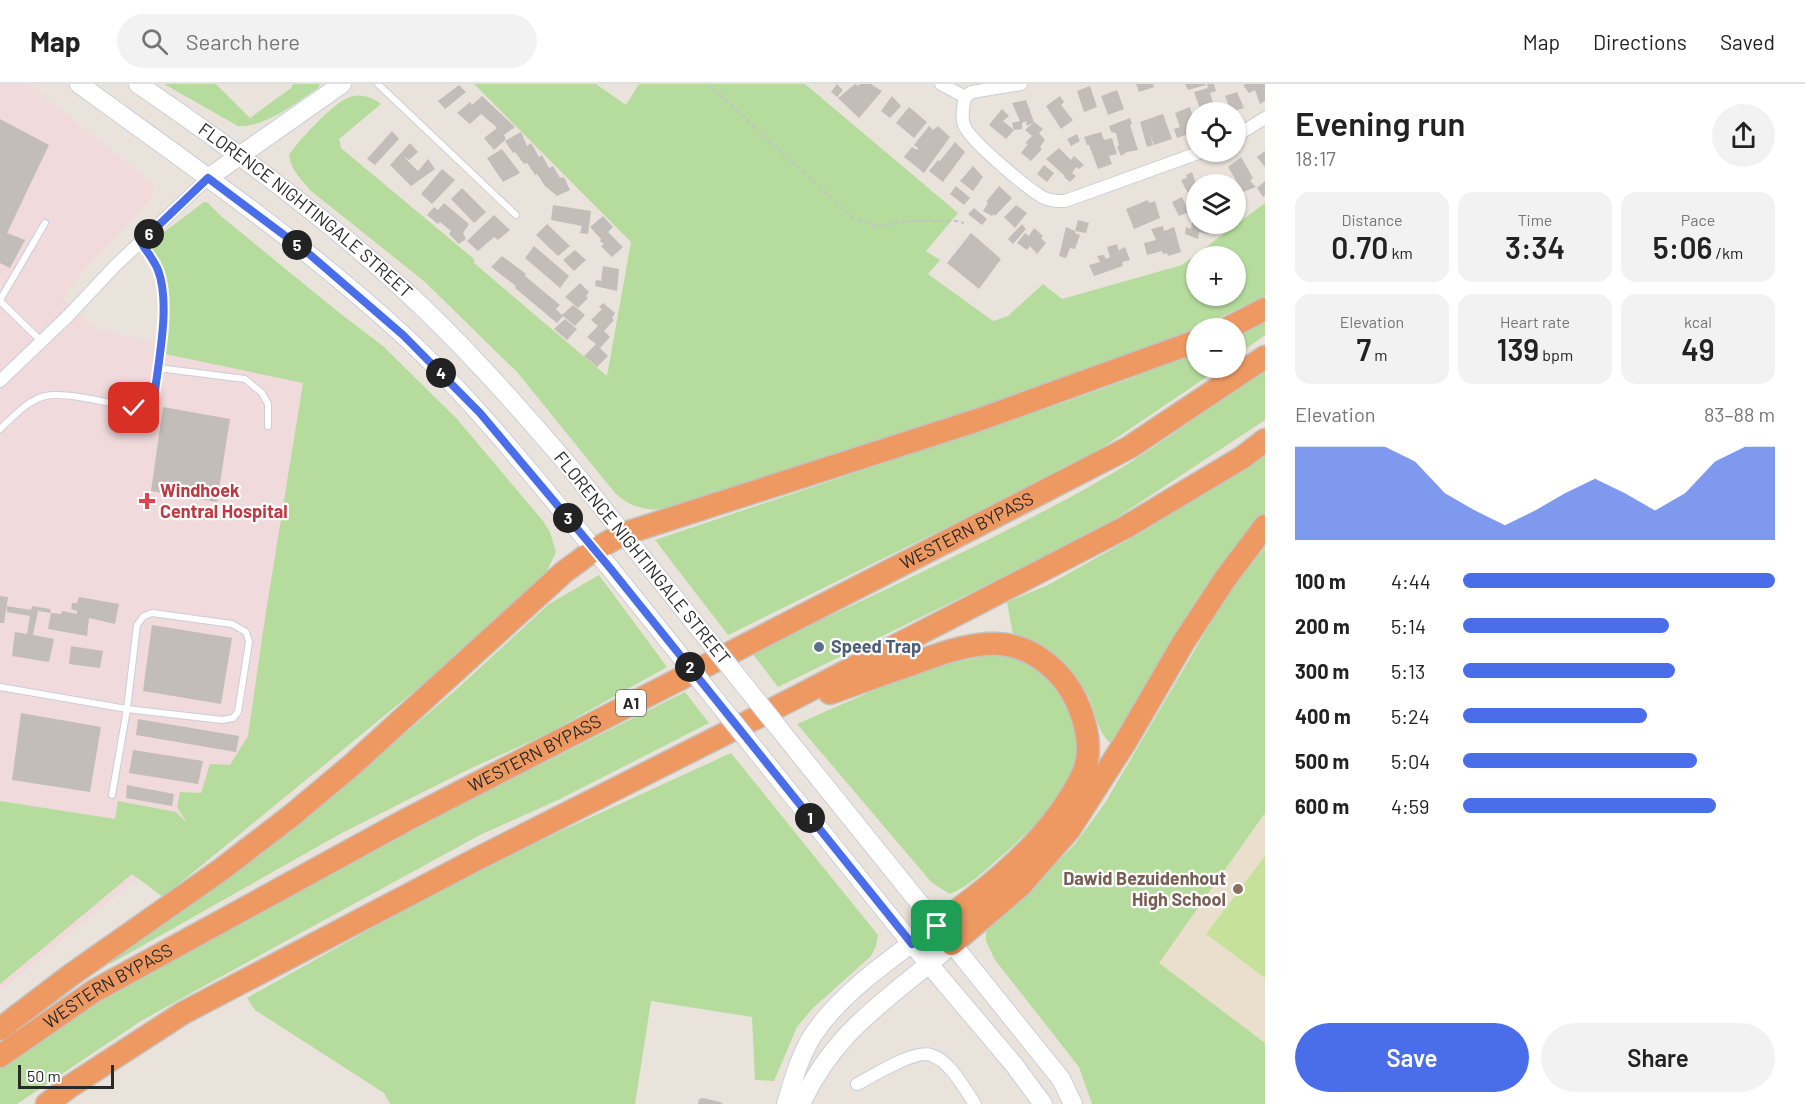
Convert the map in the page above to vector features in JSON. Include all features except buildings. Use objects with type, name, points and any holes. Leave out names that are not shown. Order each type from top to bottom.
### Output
[{"type":"highway","points":[[1246,319],[1265,309]]},
{"type":"highway","points":[[0,1029],[71,975],[222,869],[291,816],[353,764],[564,572],[594,550],[630,543],[1186,345]]},
{"type":"highway","name":"WESTERN BYPASS","points":[[0,1056],[94,991],[408,819],[1130,447],[1265,357]]},
{"type":"highway","points":[[47,1104],[69,1087],[183,1013],[477,859],[1126,527],[1243,457],[1265,440]]},
{"type":"highway","points":[[952,944],[1020,886],[1069,830],[1126,741],[1183,643],[1225,579],[1265,526]]},
{"type":"highway","points":[[750,721],[955,649],[988,644],[1019,647],[1036,655],[1052,668],[1076,697],[1087,739],[1086,767],[1068,802],[1037,842],[989,886],[937,926]]},
{"type":"main road","name":"FLORENCE NIGHTINGALE STREET","points":[[79,84],[308,253],[403,335],[480,413],[610,568],[1043,1104]]},
{"type":"main road","name":"FLORENCE NIGHTINGALE STREET","points":[[138,84],[239,155],[362,253],[448,333],[523,413],[604,509],[1061,1079],[1073,1104]]},
{"type":"main road","points":[[208,178],[342,84]]},
{"type":"main road","points":[[786,1104],[804,1053],[812,1036],[824,1020],[844,998],[937,926]]},
{"type":"main road","points":[[801,1104],[822,1063],[854,1026],[952,944]]},
{"type":"street","points":[[941,84],[965,97]]},
{"type":"street","points":[[965,97],[972,92],[1021,84]]},
{"type":"street","points":[[965,97],[963,123],[968,134],[999,163],[1044,198],[1065,201],[1186,157]]},
{"type":"street","points":[[1246,130],[1265,118]]},
{"type":"street","points":[[0,381],[208,178]]},
{"type":"street","points":[[857,1084],[923,1053],[932,1055],[945,1064],[975,1104]]},
{"type":"lane","points":[[378,84],[516,215]]},
{"type":"lane","points":[[42,342],[0,300],[45,223]]},
{"type":"lane","points":[[0,429],[25,407],[45,396],[62,395],[134,408],[144,407],[154,399],[163,323],[162,284],[157,268],[141,242]]},
{"type":"lane","points":[[158,369],[245,379],[262,393],[268,404],[268,426]]},
{"type":"lane","points":[[0,687],[127,708],[222,720],[233,718],[238,712],[249,642],[246,632],[232,624],[152,613],[144,616],[136,625],[127,708],[112,795]]},
{"type":"path","points":[[708,84],[854,219],[877,226],[911,221],[964,223]]},
{"type":"shaded area","name":"Windhoek Central Hospital","points":[[0,84],[29,84],[154,185],[152,199],[80,274],[62,298],[96,329],[312,377],[356,698],[0,991]]},
{"type":"shaded area","name":"Dawid Bezuidenhout High School","points":[[1265,814],[1265,1043],[1158,963]]},
{"type":"green space","points":[[164,84],[216,84],[250,118],[291,88],[293,84],[320,84],[318,88],[270,118],[260,123],[238,126]]},
{"type":"green space","points":[[474,84],[596,84],[626,105],[639,84],[805,84],[958,213],[926,251],[940,260],[928,274],[993,321],[1008,316],[1043,284],[1062,299],[1186,262],[1186,306],[1244,306],[1219,318],[1186,318],[1186,334],[1039,389],[668,509],[646,509],[627,502],[615,493],[517,372],[425,282],[311,191],[294,170],[289,155],[317,122],[343,100],[358,95],[367,96],[381,104],[339,139],[341,148],[474,259],[474,263],[607,376],[631,242]]},
{"type":"green space","points":[[204,202],[383,346],[457,419],[543,521],[550,532],[556,552],[547,571],[482,633],[163,897],[132,874],[0,984],[0,801],[115,819],[118,801],[176,812],[187,823],[177,807],[180,792],[201,793],[210,764],[230,765],[248,736],[303,383],[165,354],[168,289],[152,251],[152,243]]},
{"type":"green space","points":[[1265,203],[1265,296],[1246,305],[1246,246],[1207,246],[1224,234],[1246,234],[1246,217]]},
{"type":"green space","points":[[1265,317],[1265,335],[1246,349],[1246,327]]},
{"type":"green space","points":[[1186,354],[1186,378],[1205,378],[1081,462],[728,635],[655,540],[1068,401],[1135,377]]},
{"type":"green space","points":[[1265,368],[1265,420],[1118,517],[1071,544],[778,687],[752,653],[963,552],[1087,488],[1155,446]]},
{"type":"green space","points":[[1265,452],[1265,515],[1113,742],[1109,742],[1099,727],[1083,687],[1067,668],[1013,635],[1007,602],[1048,585],[1144,531]]},
{"type":"green space","points":[[1265,547],[1265,813],[1159,963],[1265,1043],[1265,1104],[1092,1104],[1079,1067],[995,960],[986,941],[986,933],[991,922],[1029,891],[1075,844],[1105,803],[1224,600]]},
{"type":"green space","points":[[599,575],[667,667],[549,733],[465,771],[340,834],[110,964],[108,957],[293,824],[380,755],[459,687],[549,604]]},
{"type":"green space","points":[[999,654],[1037,669],[1061,691],[1068,703],[1076,730],[1075,758],[1059,794],[1034,825],[979,876],[950,894],[932,883],[797,724],[922,669]]},
{"type":"green space","points":[[685,692],[709,723],[560,799],[480,835],[141,1021],[17,1104],[0,1104],[0,1066],[81,1009],[445,807],[538,766]]},
{"type":"green space","points":[[731,753],[878,935],[871,956],[813,1008],[797,1027],[774,1081],[755,1080],[752,1017],[651,1001],[635,1104],[390,1104],[384,1093],[255,1010],[247,998],[406,909],[539,841]]},
{"type":"green space","points":[[1265,856],[1265,978],[1206,934]]},
{"type":"place","name":"Windhoek Central Hospital","points":[[147,501]]},
{"type":"place","name":"Speed Trap","points":[[819,647]]},
{"type":"place","name":"Dawid Bezuidenhout High School","points":[[1238,889]]},
{"type":"route","points":[[134,408],[144,407],[154,399],[163,323],[162,284],[157,268],[141,242],[208,178],[308,253],[403,335],[480,413],[610,568],[912,944],[937,926]]}]
